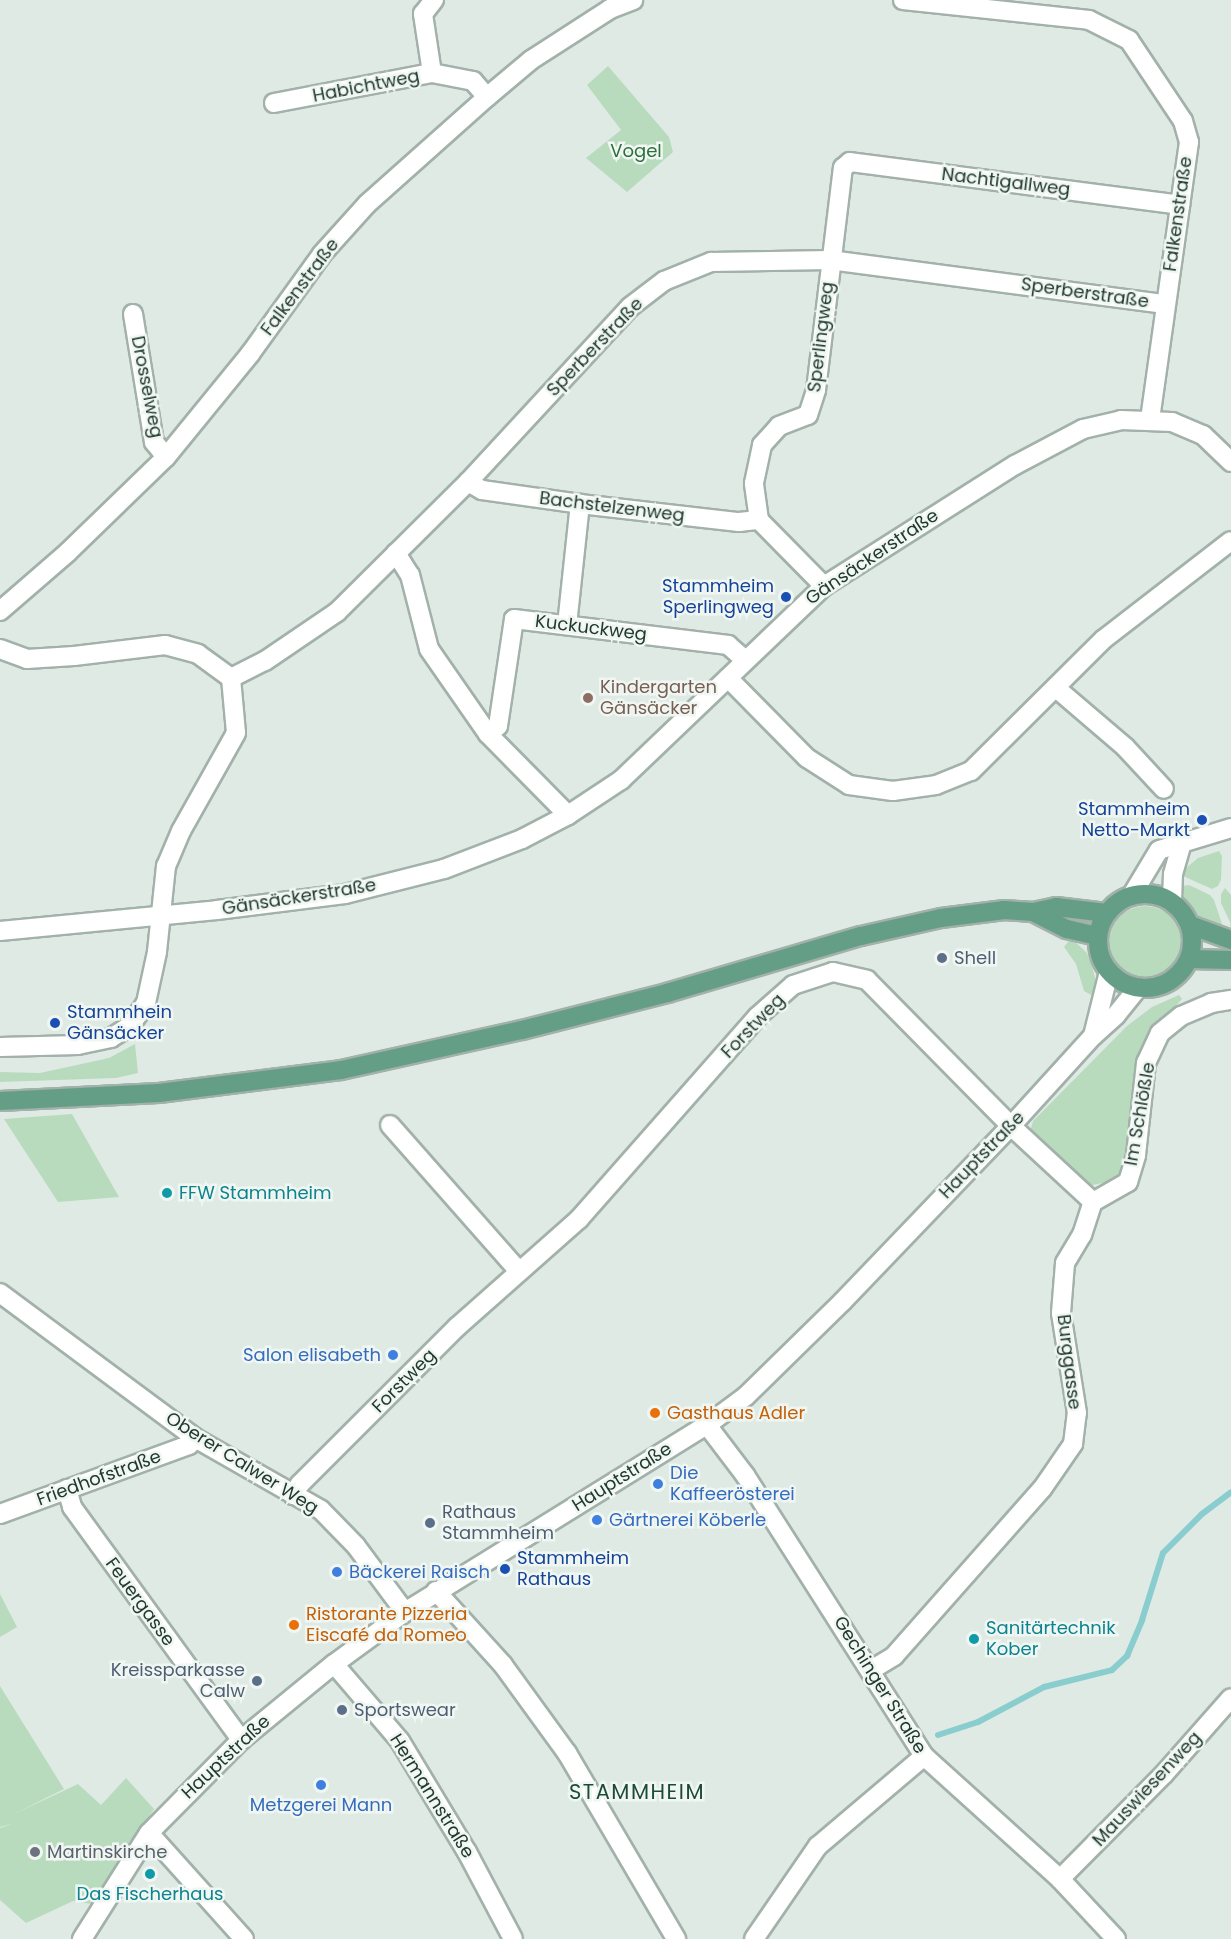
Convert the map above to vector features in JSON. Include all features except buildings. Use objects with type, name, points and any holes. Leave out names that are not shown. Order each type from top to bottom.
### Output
[{"type":"main road","points":[[1132,895],[1153,895],[1172,902],[1183,912],[1190,925],[1192,937],[1189,959],[1180,972],[1168,982],[1154,987],[1138,988],[1118,980],[1102,961],[1098,936],[1107,913],[1118,902],[1132,895]]},
{"type":"main road","points":[[0,1101],[159,1093],[289,1078],[381,1062],[645,999],[884,931],[941,918],[1004,910],[1033,912],[1056,907],[1107,913]]},
{"type":"main road","points":[[1033,912],[1067,929],[1098,936]]},
{"type":"main road","points":[[1190,925],[1231,940]]},
{"type":"main road","points":[[1189,959],[1231,960]]},
{"type":"street","points":[[432,73],[423,14],[434,0]]},
{"type":"street","name":"Falkenstraße","points":[[0,611],[68,552],[166,457],[250,354],[322,254],[367,204],[531,60],[610,9],[633,0]]},
{"type":"street","name":"Falkenstraße","points":[[903,0],[1089,20],[1129,40],[1183,121],[1189,142],[1150,420]]},
{"type":"street","name":"Habichtweg","points":[[274,103],[432,73],[473,81],[487,97]]},
{"type":"street","name":"Nachtigallweg","points":[[840,176],[843,168],[850,162],[1180,205]]},
{"type":"street","name":"Sperlingweg","points":[[759,520],[754,483],[762,445],[779,426],[808,415],[816,390],[840,176]]},
{"type":"street","name":"Sperberstraße","points":[[231,678],[265,661],[338,612],[468,482],[630,307],[664,281],[711,262],[830,260],[1165,304]]},
{"type":"street","name":"Drosselweg","points":[[133,314],[154,442],[166,457]]},
{"type":"street","name":"Gänsäckerstraße","points":[[0,931],[345,894],[444,869],[522,839],[568,815],[621,780],[824,586],[1015,465],[1083,429],[1121,420],[1172,422],[1203,435],[1231,462]]},
{"type":"street","name":"Bachstelzenweg","points":[[468,482],[482,490],[580,504],[739,522],[759,520]]},
{"type":"street","points":[[567,625],[580,504]]},
{"type":"street","points":[[759,520],[824,586]]},
{"type":"street","points":[[728,678],[807,758],[849,785],[893,791],[936,785],[971,771],[1104,639],[1231,541]]},
{"type":"street","points":[[396,553],[410,575],[429,649],[488,734],[568,815]]},
{"type":"street","name":"Kuckuckweg","points":[[488,734],[498,726],[514,619],[728,645],[745,660]]},
{"type":"street","points":[[0,649],[27,659],[165,645],[198,654],[231,678],[235,695],[236,733],[181,831],[166,866],[157,952],[146,1003],[130,1026],[111,1038],[78,1045],[0,1047]]},
{"type":"street","points":[[1056,688],[1125,747],[1164,789]]},
{"type":"street","points":[[1132,895],[1159,850],[1231,828]]},
{"type":"street","points":[[1172,902],[1173,874],[1182,842]]},
{"type":"street","name":"Forstweg","points":[[293,1494],[457,1328],[518,1270],[579,1219],[757,1017],[793,985],[833,972],[867,980],[1011,1126]]},
{"type":"street","name":"Hauptstraße","points":[[1093,1036],[1109,972]]},
{"type":"street","name":"Hauptstraße","points":[[82,1939],[149,1833],[241,1740],[334,1664],[405,1612],[707,1425],[746,1396],[1011,1126],[1093,1036],[1116,1015],[1138,988]]},
{"type":"street","name":"Im Schlößle","points":[[1093,1202],[1128,1182],[1136,1155],[1146,1063],[1160,1034],[1180,1017],[1211,1003],[1231,1000]]},
{"type":"street","points":[[390,1125],[518,1270]]},
{"type":"street","points":[[1011,1126],[1093,1202]]},
{"type":"street","name":"Burggasse","points":[[871,1670],[894,1656],[1042,1489],[1073,1444],[1077,1413],[1061,1313],[1065,1263],[1082,1235],[1093,1202]]},
{"type":"street","name":"Oberer Calwer Weg","points":[[0,1293],[195,1438],[321,1510],[356,1546],[405,1612]]},
{"type":"street","name":"Gechinger Straße","points":[[707,1425],[745,1476],[924,1756],[1060,1879],[1110,1937]]},
{"type":"street","name":"Friedhofstraße","points":[[0,1514],[189,1445],[195,1438]]},
{"type":"street","name":"Feuergasse","points":[[67,1489],[72,1507],[241,1740]]},
{"type":"street","points":[[436,1591],[503,1665],[567,1753],[676,1939]]},
{"type":"street","name":"Hermannstraße","points":[[334,1664],[400,1741],[467,1852],[513,1939]]},
{"type":"street","name":"Mauswiesenweg","points":[[1060,1879],[1164,1774],[1231,1698]]},
{"type":"street","points":[[754,1939],[818,1846],[924,1756]]},
{"type":"street","points":[[149,1833],[244,1939]]},
{"type":"green space","name":"Vogel","points":[[608,66],[669,137],[673,152],[627,192],[586,158],[621,130],[587,85]]},
{"type":"green space","points":[[1219,851],[1222,856],[1221,880],[1218,886],[1212,889],[1183,876],[1185,869],[1198,858]]},
{"type":"green space","points":[[1189,885],[1210,895],[1214,900],[1224,930],[1201,921],[1185,901],[1182,886]]},
{"type":"green space","points":[[1225,888],[1231,895],[1231,934],[1230,922],[1221,903],[1221,894]]},
{"type":"green space","points":[[1145,906],[1165,912],[1175,922],[1181,942],[1175,962],[1165,972],[1145,978],[1125,972],[1115,962],[1109,942],[1115,922],[1125,912]]},
{"type":"green space","points":[[1071,938],[1087,953],[1092,966],[1096,982],[1093,996],[1084,991],[1076,964],[1064,947]]},
{"type":"green space","points":[[1179,995],[1182,999],[1144,1042],[1134,1080],[1130,1151],[1122,1173],[1108,1182],[1092,1185],[1077,1177],[1030,1132],[1033,1121],[1127,1026],[1152,1007]]},
{"type":"green space","points":[[135,1044],[138,1073],[116,1078],[0,1082],[0,1072],[40,1073],[109,1058]]},
{"type":"green space","points":[[72,1114],[119,1197],[58,1202],[4,1119]]},
{"type":"green space","points":[[0,1594],[17,1627],[0,1637]]},
{"type":"green space","points":[[0,1686],[64,1789],[14,1814],[78,1784],[101,1805],[126,1778],[154,1809],[91,1904],[73,1901],[26,1923],[0,1900],[0,1828],[14,1823],[0,1827]]},
{"type":"waterway","points":[[938,1735],[978,1722],[1044,1687],[1112,1670],[1127,1656],[1142,1620],[1163,1553],[1202,1514],[1231,1492]]},
{"type":"place","name":"Stammheim Sperlingweg","points":[[786,597]]},
{"type":"place","name":"Kindergarten Gänsäcker","points":[[588,698]]},
{"type":"place","name":"Stammheim Netto-Markt","points":[[1202,820]]},
{"type":"place","name":"Shell","points":[[942,958]]},
{"type":"place","name":"Stammhein Gänsäcker","points":[[55,1023]]},
{"type":"place","name":"FFW Stammheim","points":[[167,1193]]},
{"type":"place","name":"Salon elisabeth","points":[[393,1355]]},
{"type":"place","name":"Gasthaus Adler","points":[[655,1413]]},
{"type":"place","name":"Die Kaffeerösterei","points":[[658,1484]]},
{"type":"place","name":"Gärtnerei Köberle","points":[[597,1520]]},
{"type":"place","name":"Rathaus Stammheim","points":[[430,1523]]},
{"type":"place","name":"Stammheim Rathaus","points":[[505,1569]]},
{"type":"place","name":"Bäckerei Raisch","points":[[337,1572]]},
{"type":"place","name":"Ristorante Pizzeria Eiscafé da Romeo","points":[[294,1625]]},
{"type":"place","name":"Sanitärtechnik Kober","points":[[974,1639]]},
{"type":"place","name":"Kreissparkasse Calw","points":[[257,1681]]},
{"type":"place","name":"Sportswear","points":[[342,1710]]},
{"type":"place","name":"Metzgerei Mann","points":[[321,1785]]},
{"type":"place","name":"Martinskirche","points":[[35,1852]]},
{"type":"place","name":"Das Fischerhaus","points":[[150,1874]]},
{"type":"district","name":"STAMMHEIM","points":[[637,1792]]}]
